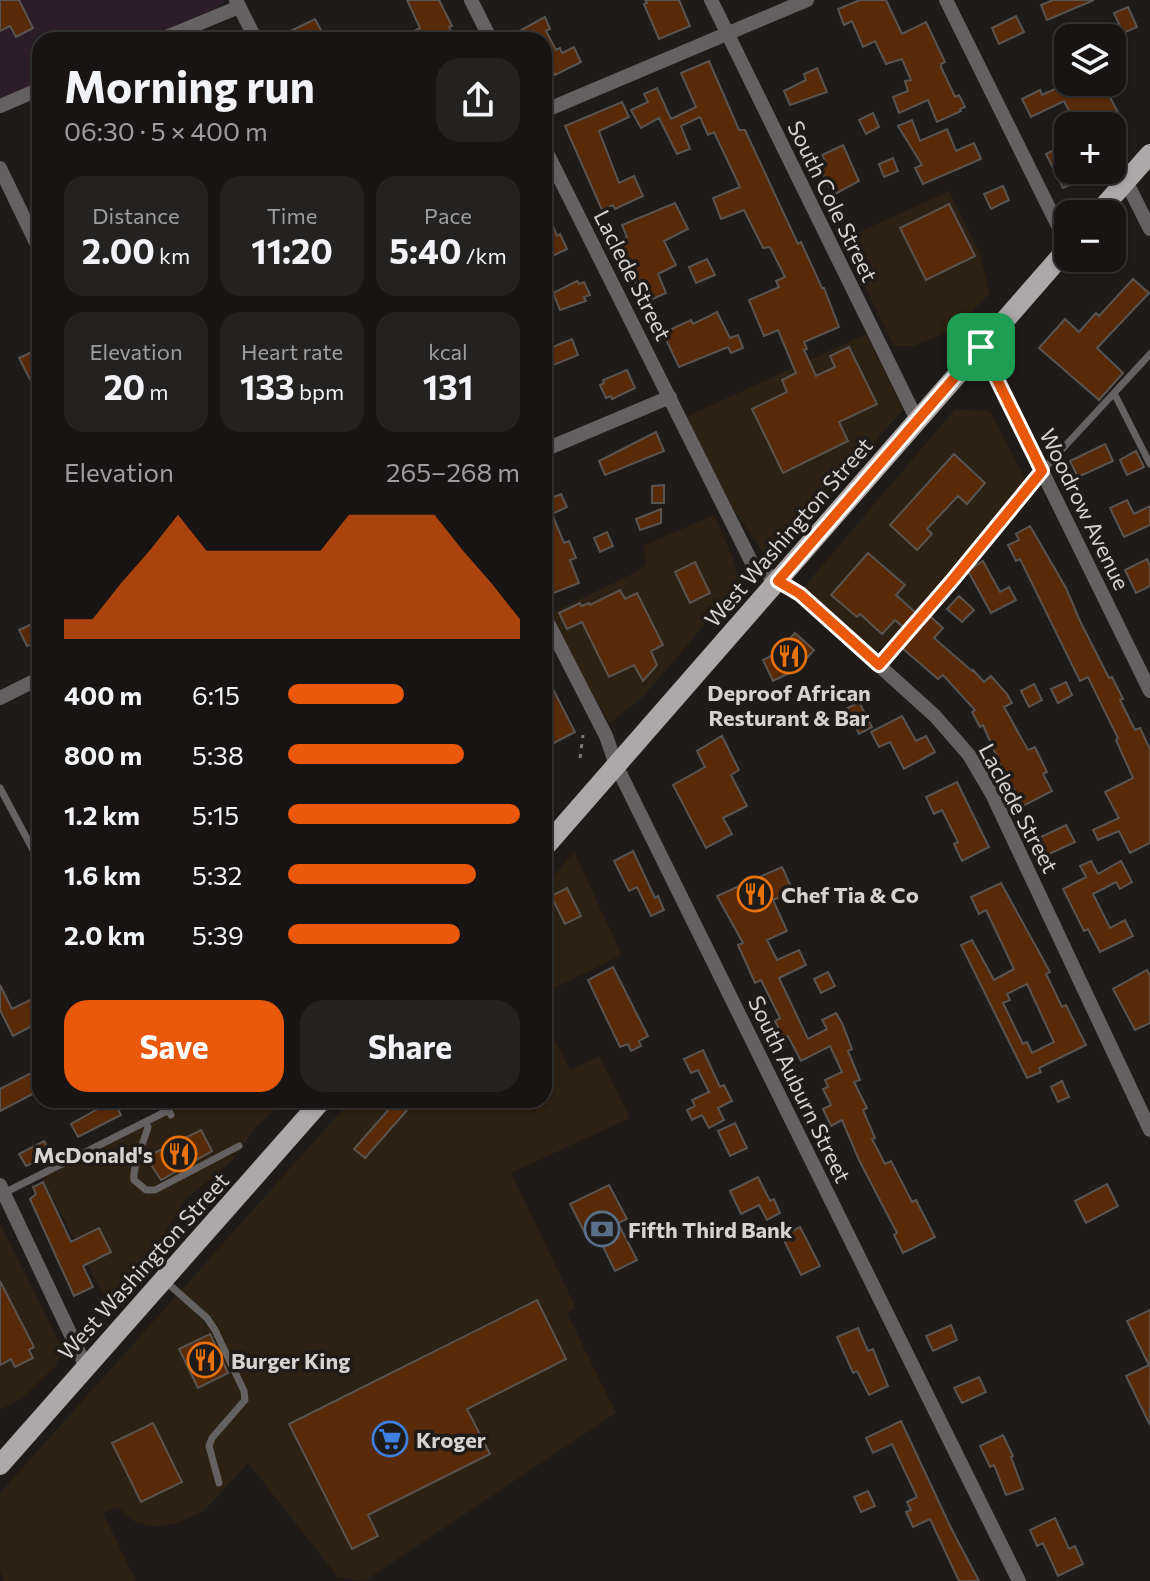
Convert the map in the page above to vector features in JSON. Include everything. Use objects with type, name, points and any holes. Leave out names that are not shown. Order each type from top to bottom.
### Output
[{"type":"main road","points":[[1126,181],[1150,154]]},
{"type":"main road","points":[[1109,200],[1123,184]]},
{"type":"main road","name":"West Washington Street","points":[[552,839],[1054,263]]},
{"type":"main road","name":"West Washington Street","points":[[0,1465],[315,1108]]},
{"type":"street","points":[[471,0],[487,32]]},
{"type":"street","name":"South Cole Street","points":[[711,0],[917,420]]},
{"type":"street","points":[[552,108],[807,0]]},
{"type":"street","points":[[946,0],[1054,219]]},
{"type":"street","points":[[176,32],[238,3],[252,32]]},
{"type":"street","points":[[0,106],[32,92]]},
{"type":"street","name":"Laclede Street","points":[[552,163],[753,565],[800,594],[944,725],[969,755],[986,783],[1150,1130]]},
{"type":"street","points":[[0,168],[32,234]]},
{"type":"street","points":[[1126,181],[1150,229]]},
{"type":"street","name":"Woodrow Avenue","points":[[981,347],[1150,691]]},
{"type":"street","points":[[552,447],[670,397]]},
{"type":"street","name":"South Auburn Street","points":[[552,631],[1019,1581]]},
{"type":"street","points":[[0,698],[32,682]]},
{"type":"street","points":[[2,1189],[86,1367]]},
{"type":"lane","points":[[879,665],[1042,471],[1150,354]]},
{"type":"lane","points":[[1114,393],[1150,464]]},
{"type":"lane","points":[[0,788],[32,848]]},
{"type":"lane","points":[[2,1189],[170,1112],[168,1108]]},
{"type":"lane","points":[[148,1127],[133,1172],[134,1180],[146,1190],[155,1190],[239,1146]]},
{"type":"lane","points":[[163,1280],[207,1318],[244,1391],[245,1400],[212,1438],[209,1446],[219,1483]]},
{"type":"path","points":[[580,758],[583,735]]},
{"type":"shaded area","points":[[0,0],[225,1],[221,6],[160,32],[32,32],[32,85],[0,99]]},
{"type":"shaded area","points":[[949,191],[980,254],[990,293],[956,329],[913,346],[894,346],[842,240]]},
{"type":"shaded area","points":[[866,334],[903,410],[773,556],[763,552],[733,509],[686,417]]},
{"type":"shaded area","points":[[955,409],[990,411],[1028,484],[936,596],[876,653],[803,588]]},
{"type":"shaded area","points":[[714,515],[740,583],[644,696],[610,723],[582,679],[552,613],[647,564],[643,546]]},
{"type":"shaded area","points":[[574,852],[622,955],[552,989],[552,878]]},
{"type":"shaded area","points":[[552,1033],[570,1070],[599,1056],[630,1118],[511,1173],[576,1308],[567,1313],[616,1413],[365,1581],[338,1577],[248,1463],[205,1510],[177,1523],[153,1527],[135,1522],[118,1507],[103,1513],[136,1581],[4,1581],[0,1572],[0,1493],[344,1108],[552,1108]]},
{"type":"shaded area","points":[[170,1108],[277,1108],[256,1127],[231,1162],[185,1200],[159,1243],[107,1301],[42,1178],[171,1111]]},
{"type":"shaded area","points":[[0,1223],[62,1348],[56,1366],[21,1399],[0,1410]]},
{"type":"building","points":[[0,0],[19,0],[33,28],[16,37],[10,26],[0,31]]},
{"type":"building","points":[[407,0],[439,0],[452,26],[449,27],[451,32],[417,32],[420,28]]},
{"type":"building","points":[[645,0],[679,0],[690,26],[659,39]]},
{"type":"building","points":[[860,0],[886,0],[902,34],[926,22],[945,62],[941,67],[955,97],[959,95],[965,107],[961,111],[937,122],[928,100],[899,113],[893,97],[908,91],[905,81],[911,80],[902,59],[886,64],[875,41],[863,47],[852,21],[844,25],[838,9]]},
{"type":"building","points":[[1053,0],[1094,0],[1047,20],[1041,5]]},
{"type":"building","points":[[1128,7],[1137,27],[1126,32],[1126,24],[1119,24],[1114,13]]},
{"type":"building","points":[[1016,16],[1024,32],[999,44],[992,28]]},
{"type":"building","points":[[545,17],[550,29],[547,32],[518,32]]},
{"type":"building","points":[[315,19],[322,32],[288,32]]},
{"type":"building","points":[[552,42],[562,53],[574,47],[581,62],[555,75]]},
{"type":"building","points":[[709,61],[739,130],[745,130],[798,244],[801,242],[824,288],[839,327],[804,342],[807,349],[804,350],[816,376],[835,367],[830,356],[849,347],[877,404],[839,422],[848,441],[783,473],[752,409],[787,392],[782,380],[796,373],[778,330],[764,336],[749,300],[779,287],[776,281],[785,277],[770,247],[763,248],[744,210],[721,219],[713,198],[740,187],[714,132],[708,135],[700,117],[681,126],[690,149],[677,154],[659,118],[641,128],[631,110],[648,102],[644,94],[657,88],[671,119],[696,107],[681,73]]},
{"type":"building","points":[[817,68],[827,92],[790,105],[784,91],[806,80],[804,74]]},
{"type":"building","points":[[1040,90],[1042,95],[1054,90],[1054,96],[1109,96],[1118,112],[1070,112],[1064,101],[1031,117],[1022,99]]},
{"type":"building","points":[[622,102],[629,117],[599,131],[619,183],[634,176],[643,196],[615,209],[613,205],[602,210],[565,126]]},
{"type":"building","points":[[873,113],[879,127],[866,134],[859,120]]},
{"type":"building","points":[[912,120],[920,141],[947,129],[956,151],[974,143],[981,159],[923,184],[915,168],[922,165],[898,126]]},
{"type":"building","points":[[843,145],[859,181],[833,195],[819,166],[826,163],[822,155]]},
{"type":"building","points":[[1054,150],[1054,170],[1046,154]]},
{"type":"building","points":[[893,158],[898,171],[884,177],[879,164]]},
{"type":"building","points":[[1003,186],[1009,200],[991,209],[984,194]]},
{"type":"building","points":[[675,203],[688,229],[664,241],[676,265],[658,274],[666,293],[646,302],[625,263],[618,241],[627,237],[622,225]]},
{"type":"building","points":[[949,204],[975,256],[926,280],[900,228]]},
{"type":"building","points":[[552,223],[557,236],[560,234],[567,249],[552,256]]},
{"type":"building","points":[[707,259],[715,275],[696,283],[689,267]]},
{"type":"building","points":[[1133,279],[1149,293],[1097,348],[1123,373],[1099,400],[1039,348],[1065,319],[1079,332],[1096,313],[1099,316]]},
{"type":"building","points":[[577,281],[579,284],[584,282],[590,295],[584,297],[586,301],[560,310],[553,293]]},
{"type":"building","points":[[717,312],[730,338],[738,335],[743,348],[731,353],[728,347],[679,367],[663,333],[691,320],[693,324]]},
{"type":"building","points":[[572,339],[578,355],[552,366],[552,347]]},
{"type":"building","points":[[32,352],[32,383],[19,358]]},
{"type":"building","points":[[627,370],[635,388],[612,399],[611,396],[606,398],[600,385],[604,383],[603,380]]},
{"type":"building","points":[[656,432],[664,451],[605,475],[599,461]]},
{"type":"building","points":[[1105,444],[1113,461],[1078,477],[1070,461]]},
{"type":"building","points":[[1136,451],[1144,467],[1127,475],[1120,460]]},
{"type":"building","points":[[954,454],[985,483],[967,504],[958,496],[927,529],[932,534],[917,550],[890,525]]},
{"type":"building","points":[[664,485],[664,503],[652,503],[652,486]]},
{"type":"building","points":[[561,494],[567,507],[552,514],[552,498]]},
{"type":"building","points":[[1127,500],[1134,514],[1150,506],[1150,525],[1124,537],[1110,508]]},
{"type":"building","points":[[661,509],[661,523],[640,530],[636,519]]},
{"type":"building","points":[[552,514],[564,543],[569,541],[576,558],[570,560],[579,583],[552,594]]},
{"type":"building","points":[[1030,526],[1066,588],[1109,678],[1112,677],[1135,730],[1140,728],[1150,749],[1150,843],[1130,853],[1119,831],[1098,840],[1093,830],[1119,818],[1105,792],[1133,778],[1116,740],[1118,738],[1088,677],[1080,681],[1020,559],[1016,561],[1008,545],[1019,540],[1016,534]]},
{"type":"building","points":[[607,532],[613,546],[600,552],[594,538]]},
{"type":"building","points":[[868,553],[905,585],[896,595],[916,613],[903,627],[895,620],[882,634],[860,614],[857,617],[831,595]]},
{"type":"building","points":[[1147,559],[1150,586],[1136,593],[1125,570]]},
{"type":"building","points":[[983,561],[1000,592],[1009,587],[1016,600],[991,613],[968,571]]},
{"type":"building","points":[[695,562],[710,593],[690,603],[675,572]]},
{"type":"building","points":[[620,590],[625,599],[637,593],[663,645],[651,651],[657,665],[643,681],[634,665],[609,677],[582,622],[567,629],[559,613],[580,603],[581,606],[590,605]]},
{"type":"building","points":[[959,596],[974,610],[962,622],[947,609]]},
{"type":"building","points":[[930,616],[943,628],[934,638],[984,682],[991,676],[1007,694],[1012,703],[1004,707],[1028,750],[1035,747],[1052,791],[1023,806],[983,725],[980,727],[972,712],[975,710],[943,675],[938,679],[902,648]]},
{"type":"building","points":[[32,624],[32,644],[27,646],[19,630]]},
{"type":"building","name":"Deproof African Resturant & Bar","points":[[795,633],[814,650],[796,670],[773,681],[763,660],[777,653]]},
{"type":"building","points":[[1066,682],[1072,695],[1058,703],[1051,689]]},
{"type":"building","points":[[1034,684],[1042,700],[1029,707],[1021,691]]},
{"type":"building","points":[[552,687],[575,732],[552,744]]},
{"type":"building","points":[[859,702],[872,727],[859,734],[846,709]]},
{"type":"building","points":[[902,716],[916,741],[926,736],[935,752],[904,769],[890,742],[879,747],[871,732]]},
{"type":"building","points":[[722,736],[739,770],[731,775],[747,806],[723,818],[732,834],[706,848],[673,785],[705,767],[697,751]]},
{"type":"building","points":[[957,782],[989,847],[962,861],[954,844],[958,842],[942,810],[934,814],[926,797]]},
{"type":"building","points":[[1066,825],[1075,842],[1047,855],[1039,838]]},
{"type":"building","points":[[633,851],[664,910],[651,916],[637,887],[629,891],[614,861]]},
{"type":"building","points":[[1091,861],[1098,874],[1121,861],[1132,882],[1120,889],[1116,882],[1093,894],[1110,928],[1125,920],[1133,936],[1100,952],[1088,929],[1084,931],[1063,889],[1086,877],[1080,866]]},
{"type":"building","points":[[782,867],[793,891],[773,900],[787,931],[767,940],[777,960],[799,950],[806,965],[779,978],[808,1039],[827,1029],[822,1020],[836,1013],[842,1023],[852,1049],[848,1051],[860,1080],[854,1082],[867,1108],[863,1110],[875,1138],[872,1139],[885,1164],[891,1161],[935,1237],[903,1253],[894,1235],[897,1233],[842,1120],[831,1126],[823,1109],[831,1105],[823,1089],[828,1087],[825,1080],[842,1072],[830,1046],[801,1061],[788,1036],[784,1038],[775,1021],[780,1018],[761,980],[755,983],[738,945],[743,943],[717,896]]},
{"type":"building","points":[[1001,883],[1050,972],[1046,974],[1062,1007],[1066,1005],[1086,1045],[1039,1068],[1041,1072],[1027,1078],[961,945],[972,940],[994,980],[1014,969],[986,910],[979,914],[971,897]],"holes":[[[1027,984],[1054,1042],[1032,1053],[1027,1042],[1023,1044],[1003,1003],[1010,1000],[1007,994]]]},
{"type":"building","points":[[567,888],[581,916],[565,924],[552,896]]},
{"type":"building","points":[[613,967],[648,1036],[639,1041],[641,1046],[631,1051],[628,1044],[620,1047],[588,980]]},
{"type":"building","points":[[1147,970],[1150,976],[1150,1023],[1135,1030],[1113,989]]},
{"type":"building","points":[[828,972],[835,986],[821,993],[814,979]]},
{"type":"building","points":[[0,985],[12,1009],[32,999],[32,1026],[13,1036],[0,1010]]},
{"type":"building","points":[[703,1050],[720,1087],[724,1085],[732,1101],[718,1108],[724,1120],[709,1128],[702,1115],[692,1120],[687,1110],[695,1106],[692,1100],[709,1092],[698,1070],[691,1073],[684,1059]]},
{"type":"building","points":[[32,1075],[32,1094],[0,1111],[0,1089]]},
{"type":"building","points":[[1062,1081],[1069,1097],[1058,1102],[1051,1087]]},
{"type":"building","points":[[100,1108],[118,1108],[121,1115],[78,1137],[71,1124]]},
{"type":"building","points":[[390,1108],[409,1108],[365,1158],[354,1149]]},
{"type":"building","points":[[735,1123],[747,1148],[730,1156],[718,1131]]},
{"type":"building","name":"McDonald's","points":[[201,1130],[212,1151],[161,1180],[146,1157]]},
{"type":"building","points":[[44,1141],[50,1153],[46,1158],[26,1166],[19,1154]]},
{"type":"building","points":[[758,1177],[780,1213],[767,1220],[759,1205],[741,1214],[730,1191]]},
{"type":"building","points":[[43,1182],[71,1242],[99,1228],[111,1252],[83,1266],[93,1287],[74,1296],[30,1199],[36,1194],[33,1187]]},
{"type":"building","points":[[1107,1184],[1118,1206],[1086,1223],[1075,1201]]},
{"type":"building","name":"Fifth Third Bank","points":[[609,1185],[627,1219],[618,1223],[637,1260],[615,1271],[597,1234],[588,1239],[570,1204]]},
{"type":"building","points":[[800,1227],[820,1266],[801,1275],[782,1236]]},
{"type":"building","points":[[0,1281],[34,1347],[29,1350],[33,1358],[15,1367],[11,1359],[0,1365]]},
{"type":"building","name":"Kroger","points":[[537,1300],[566,1359],[467,1409],[490,1454],[368,1515],[378,1536],[352,1549],[289,1424]]},
{"type":"building","points":[[1150,1310],[1150,1425],[1126,1376],[1149,1365],[1127,1321]]},
{"type":"building","points":[[951,1325],[957,1340],[933,1351],[926,1336]]},
{"type":"building","points":[[858,1328],[868,1351],[873,1349],[888,1386],[869,1395],[857,1371],[853,1373],[837,1337]]},
{"type":"building","name":"Burger King","points":[[210,1334],[228,1373],[198,1388],[179,1349]]},
{"type":"building","points":[[979,1377],[986,1392],[962,1403],[954,1388]]},
{"type":"building","points":[[901,1421],[979,1581],[959,1581],[930,1519],[913,1527],[906,1512],[911,1510],[907,1502],[917,1497],[892,1444],[873,1453],[866,1438]]},
{"type":"building","points":[[153,1423],[182,1482],[141,1502],[112,1443]]},
{"type":"building","points":[[1003,1435],[1023,1489],[1006,1495],[994,1465],[990,1467],[980,1446]]},
{"type":"building","points":[[868,1491],[875,1506],[861,1512],[854,1497]]},
{"type":"building","points":[[1055,1518],[1069,1549],[1075,1546],[1083,1564],[1058,1576],[1043,1543],[1037,1546],[1030,1530]]},
{"type":"place","name":"Deproof African Resturant & Bar","points":[[789,656]]},
{"type":"place","name":"Chef Tia & Co","points":[[755,894]]},
{"type":"place","name":"McDonald's","points":[[179,1154]]},
{"type":"place","name":"Fifth Third Bank","points":[[602,1229]]},
{"type":"place","name":"Burger King","points":[[205,1360]]},
{"type":"place","name":"Kroger","points":[[390,1439]]},
{"type":"route","points":[[981,347],[1042,471],[879,665],[800,594],[778,581],[981,347]]}]
